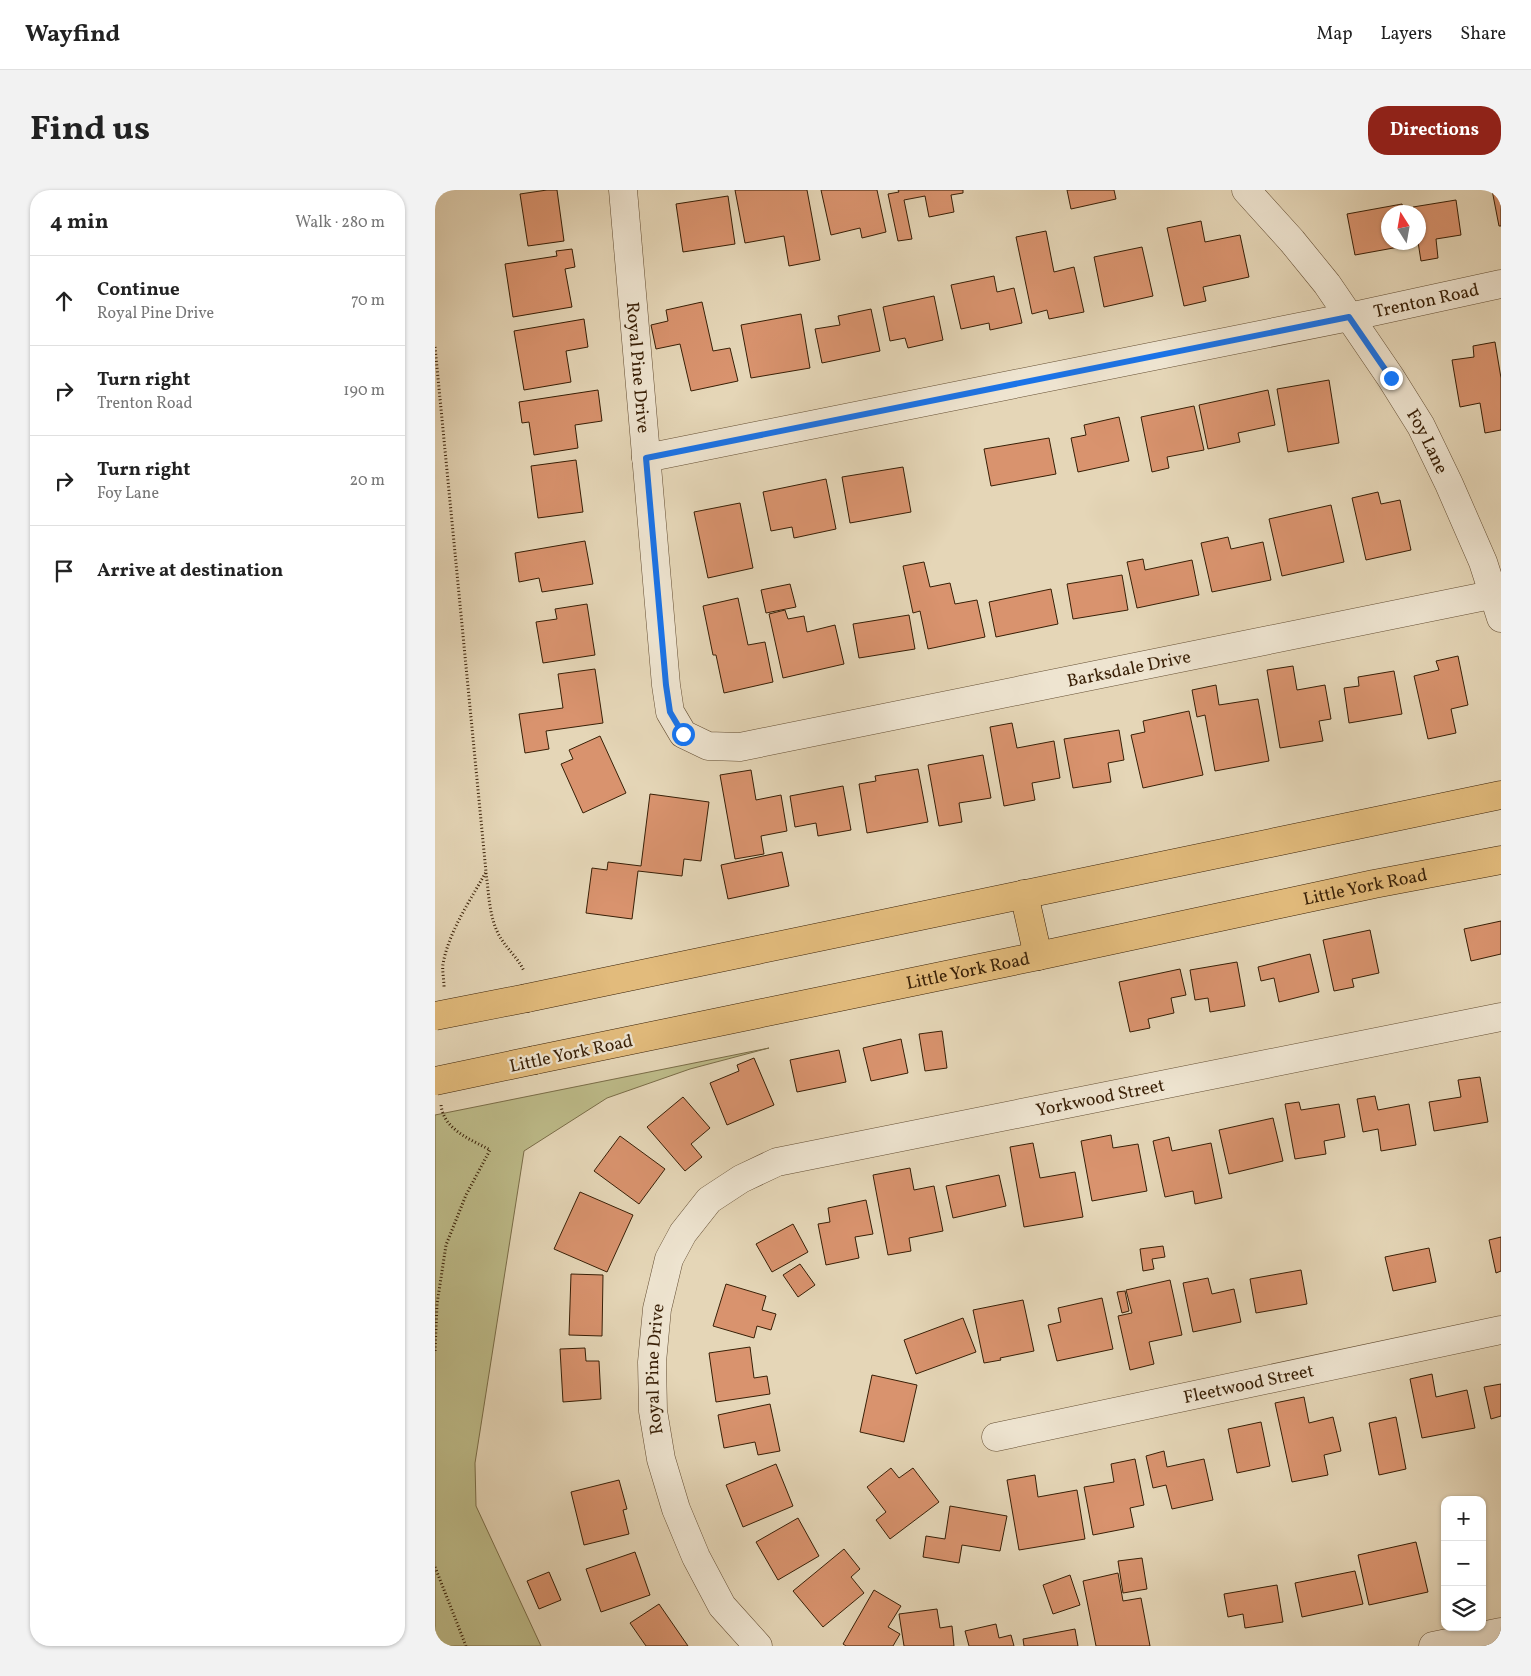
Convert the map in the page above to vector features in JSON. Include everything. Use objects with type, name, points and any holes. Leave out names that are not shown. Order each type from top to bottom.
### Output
[{"type":"main road","points":[[440,1004],[1024,894],[1501,795]]},
{"type":"main road","name":"Little York Road","points":[[438,1093],[535,1060],[1375,884],[1501,860]]},
{"type":"main road","points":[[1024,894],[1038,956]]},
{"type":"street","name":"Royal Pine Drive","points":[[623,190],[666,685],[670,712],[683,734],[708,746],[740,747],[756,743]]},
{"type":"street","name":"Foy Lane","points":[[1246,190],[1327,284],[1421,426],[1449,484],[1499,602]]},
{"type":"street","name":"Trenton Road","points":[[646,458],[1349,317],[1501,284]]},
{"type":"street","name":"Barksdale Drive","points":[[756,743],[1499,602]]},
{"type":"street","name":"Yorkwood Street","points":[[709,1200],[741,1179],[777,1162],[1501,1017]]},
{"type":"street","name":"Royal Pine Drive","points":[[709,1200],[683,1233],[669,1259],[657,1309],[653,1362],[653,1411],[661,1459],[676,1509],[696,1557],[722,1606],[757,1646]]},
{"type":"street","name":"Fleetwood Street","points":[[996,1437],[1501,1330]]},
{"type":"street","points":[[1433,1646],[1501,1632]]},
{"type":"path","points":[[435,347],[486,872],[493,922],[501,938],[520,962],[527,987]]},
{"type":"path","points":[[440,1004],[443,965],[447,948],[461,916],[486,872]]},
{"type":"path","points":[[435,1351],[437,1304],[446,1245],[467,1195],[490,1150],[450,1127],[442,1114],[438,1093]]},
{"type":"path","points":[[435,1567],[466,1646]]},
{"type":"shaded area","points":[[769,1048],[690,1069],[607,1098],[524,1151],[475,1463],[476,1506],[541,1646],[435,1646],[435,1115]]},
{"type":"building","points":[[557,190],[564,241],[528,246],[520,194]]},
{"type":"building","points":[[735,190],[807,190],[820,260],[789,266],[784,236],[745,243]]},
{"type":"building","points":[[821,190],[877,190],[886,232],[862,238],[860,228],[831,235]]},
{"type":"building","points":[[898,190],[963,190],[963,193],[951,195],[954,212],[929,217],[925,196],[904,200],[912,239],[898,241],[888,194],[899,192]]},
{"type":"building","points":[[1067,190],[1114,190],[1116,199],[1071,209]]},
{"type":"building","points":[[1492,190],[1501,190],[1501,226],[1499,226]]},
{"type":"building","points":[[728,196],[735,244],[683,252],[676,204]]},
{"type":"building","points":[[1456,200],[1461,235],[1436,239],[1438,258],[1421,261],[1419,250],[1426,250],[1425,205]]},
{"type":"building","points":[[1381,208],[1382,250],[1355,255],[1347,214]]},
{"type":"building","points":[[1201,221],[1205,242],[1240,235],[1249,277],[1203,287],[1206,301],[1184,306],[1167,228]]},
{"type":"building","points":[[1046,231],[1054,272],[1074,267],[1084,312],[1049,319],[1047,310],[1032,314],[1016,237]]},
{"type":"building","points":[[1142,247],[1153,296],[1104,307],[1094,257]]},
{"type":"building","points":[[572,249],[575,267],[565,269],[572,307],[513,317],[505,264],[557,256],[556,251]]},
{"type":"building","points":[[994,276],[997,292],[1014,288],[1022,323],[990,330],[989,323],[961,329],[951,285]]},
{"type":"building","points":[[934,296],[943,340],[908,348],[905,338],[890,341],[883,307]]},
{"type":"building","points":[[702,302],[713,351],[730,348],[738,381],[691,391],[680,344],[656,349],[651,325],[668,321],[666,310]]},
{"type":"building","points":[[871,309],[880,351],[822,363],[815,329],[840,325],[838,316]]},
{"type":"building","points":[[801,314],[810,368],[751,378],[741,325]]},
{"type":"building","points":[[584,319],[588,347],[566,351],[571,382],[524,390],[514,331]]},
{"type":"building","points":[[1495,342],[1501,378],[1501,430],[1485,433],[1480,403],[1460,407],[1452,360],[1474,357],[1473,346]]},
{"type":"building","points":[[1329,380],[1339,443],[1288,452],[1277,389]]},
{"type":"building","points":[[598,390],[602,421],[575,425],[578,448],[534,455],[529,422],[522,423],[519,402]]},
{"type":"building","points":[[1268,390],[1275,425],[1238,433],[1240,442],[1208,449],[1199,405]]},
{"type":"building","points":[[1194,406],[1204,450],[1167,457],[1169,468],[1152,472],[1141,417]]},
{"type":"building","points":[[1119,417],[1129,461],[1078,472],[1071,438],[1086,435],[1084,425]]},
{"type":"building","points":[[1049,438],[1056,474],[991,486],[984,449]]},
{"type":"building","points":[[576,460],[583,512],[538,518],[531,466]]},
{"type":"building","points":[[903,467],[911,512],[850,523],[842,477]]},
{"type":"building","points":[[826,479],[836,529],[794,538],[792,527],[771,531],[763,492]]},
{"type":"building","points":[[1378,492],[1381,504],[1400,500],[1411,550],[1366,560],[1352,498]]},
{"type":"building","points":[[740,503],[753,568],[708,578],[694,512]]},
{"type":"building","points":[[1331,505],[1344,562],[1282,576],[1269,519]]},
{"type":"building","points":[[1228,537],[1231,549],[1263,542],[1271,580],[1212,592],[1201,543]]},
{"type":"building","points":[[585,541],[593,584],[542,592],[539,578],[519,582],[515,553]]},
{"type":"building","points":[[1143,559],[1145,570],[1192,560],[1199,595],[1137,608],[1127,562]]},
{"type":"building","points":[[924,562],[930,587],[950,583],[955,604],[977,600],[985,637],[928,649],[920,611],[913,613],[903,566]]},
{"type":"building","points":[[1122,575],[1128,610],[1073,619],[1067,584]]},
{"type":"building","points":[[790,584],[796,607],[766,613],[761,590]]},
{"type":"building","points":[[1051,589],[1058,624],[996,637],[989,602]]},
{"type":"building","points":[[738,598],[748,645],[765,642],[773,682],[724,693],[716,655],[713,655],[703,606]]},
{"type":"building","points":[[587,604],[595,655],[543,663],[536,622],[557,619],[555,609]]},
{"type":"building","points":[[785,610],[788,619],[804,616],[807,632],[835,625],[844,664],[783,678],[769,614]]},
{"type":"building","points":[[909,615],[915,649],[859,658],[853,624]]},
{"type":"building","points":[[1458,656],[1468,705],[1451,709],[1456,733],[1428,739],[1414,676],[1439,670],[1436,661]]},
{"type":"building","points":[[1293,666],[1297,690],[1325,685],[1331,719],[1319,721],[1323,741],[1280,748],[1267,670]]},
{"type":"building","points":[[595,669],[603,723],[546,731],[549,749],[525,753],[519,714],[563,708],[558,674]]},
{"type":"building","points":[[1394,671],[1402,714],[1349,723],[1344,688],[1359,686],[1358,677]]},
{"type":"building","points":[[1216,685],[1219,705],[1258,699],[1269,761],[1215,771],[1205,715],[1197,717],[1192,690]]},
{"type":"building","points":[[1189,711],[1203,775],[1143,788],[1131,735],[1145,732],[1143,721]]},
{"type":"building","points":[[1012,723],[1017,748],[1054,741],[1060,778],[1032,783],[1035,800],[1004,806],[990,727]]},
{"type":"building","points":[[1119,730],[1124,760],[1108,763],[1111,782],[1073,788],[1064,739]]},
{"type":"building","points":[[600,736],[626,793],[583,813],[561,764],[573,759],[569,750]]},
{"type":"building","points":[[983,755],[991,798],[959,803],[962,822],[939,826],[928,765]]},
{"type":"building","points":[[918,769],[928,822],[867,833],[859,784],[876,781],[875,776]]},
{"type":"building","points":[[751,770],[756,800],[781,795],[787,831],[761,836],[764,854],[735,859],[720,775]]},
{"type":"building","points":[[843,786],[851,830],[818,836],[816,823],[795,827],[790,796]]},
{"type":"building","points":[[650,794],[709,802],[701,861],[684,859],[682,876],[638,871],[632,919],[586,913],[592,868],[607,870],[608,862],[641,866]]},
{"type":"building","points":[[782,852],[789,886],[728,899],[721,865]]},
{"type":"building","points":[[1501,921],[1501,954],[1471,961],[1464,929]]},
{"type":"building","points":[[1370,930],[1379,973],[1352,979],[1354,987],[1334,991],[1323,940]]},
{"type":"building","points":[[1310,954],[1319,992],[1279,1002],[1274,978],[1261,981],[1258,967]]},
{"type":"building","points":[[1237,962],[1245,1006],[1210,1012],[1208,998],[1195,1000],[1190,970]]},
{"type":"building","points":[[1180,969],[1186,995],[1171,998],[1174,1013],[1148,1019],[1150,1028],[1130,1032],[1119,982]]},
{"type":"building","points":[[942,1031],[947,1068],[925,1071],[919,1034]]},
{"type":"building","points":[[901,1039],[908,1073],[871,1081],[863,1048]]},
{"type":"building","points":[[839,1050],[846,1082],[797,1092],[790,1060]]},
{"type":"building","points":[[754,1058],[774,1105],[727,1125],[710,1083],[739,1071],[737,1065]]},
{"type":"building","points":[[1480,1077],[1488,1122],[1434,1131],[1429,1102],[1461,1097],[1458,1080]]},
{"type":"building","points":[[1375,1096],[1378,1110],[1409,1104],[1416,1145],[1381,1151],[1378,1129],[1363,1132],[1357,1099]]},
{"type":"building","points":[[683,1097],[710,1128],[691,1144],[702,1157],[685,1171],[647,1127]]},
{"type":"building","points":[[1299,1102],[1301,1110],[1339,1104],[1345,1137],[1324,1141],[1326,1154],[1295,1159],[1285,1104]]},
{"type":"building","points":[[1273,1118],[1283,1161],[1229,1174],[1219,1130]]},
{"type":"building","points":[[1111,1135],[1113,1148],[1138,1144],[1147,1191],[1092,1201],[1081,1141]]},
{"type":"building","points":[[620,1136],[665,1169],[639,1204],[594,1171]]},
{"type":"building","points":[[1169,1137],[1172,1151],[1211,1143],[1222,1198],[1195,1204],[1193,1191],[1165,1197],[1153,1141]]},
{"type":"building","points":[[1033,1143],[1040,1178],[1075,1172],[1083,1217],[1024,1227],[1010,1147]]},
{"type":"building","points":[[910,1168],[914,1190],[934,1186],[943,1231],[909,1238],[911,1251],[888,1255],[873,1175]]},
{"type":"building","points":[[999,1175],[1006,1206],[953,1218],[946,1186]]},
{"type":"building","points":[[580,1192],[633,1215],[607,1272],[554,1249]]},
{"type":"building","points":[[866,1200],[873,1234],[855,1237],[859,1258],[826,1265],[818,1224],[830,1222],[828,1208]]},
{"type":"building","points":[[793,1224],[808,1252],[772,1272],[756,1244]]},
{"type":"building","points":[[1501,1237],[1501,1271],[1496,1273],[1489,1240]]},
{"type":"building","points":[[1163,1246],[1165,1257],[1152,1259],[1154,1269],[1143,1271],[1140,1249]]},
{"type":"building","points":[[1429,1248],[1436,1282],[1393,1291],[1385,1257]]},
{"type":"building","points":[[800,1264],[815,1285],[798,1297],[783,1275]]},
{"type":"building","points":[[1301,1270],[1307,1304],[1256,1313],[1250,1279]]},
{"type":"building","points":[[571,1274],[603,1275],[602,1336],[569,1335]]},
{"type":"building","points":[[1208,1278],[1212,1294],[1234,1289],[1241,1322],[1193,1332],[1183,1283]]},
{"type":"building","points":[[1170,1280],[1182,1335],[1149,1342],[1154,1364],[1130,1370],[1118,1316],[1132,1313],[1126,1290]]},
{"type":"building","points":[[726,1284],[766,1296],[762,1310],[776,1314],[771,1330],[757,1326],[754,1338],[713,1326]]},
{"type":"building","points":[[1125,1291],[1129,1311],[1122,1313],[1117,1292]]},
{"type":"building","points":[[1102,1298],[1113,1349],[1057,1361],[1048,1325],[1061,1322],[1058,1308]]},
{"type":"building","points":[[1023,1300],[1034,1351],[984,1363],[973,1310]]},
{"type":"building","points":[[963,1318],[976,1352],[916,1374],[904,1340]]},
{"type":"building","points":[[750,1347],[754,1378],[767,1376],[770,1394],[716,1402],[709,1353]]},
{"type":"building","points":[[585,1348],[586,1361],[599,1361],[601,1399],[563,1402],[560,1349]]},
{"type":"building","points":[[1432,1374],[1436,1397],[1467,1390],[1475,1428],[1422,1438],[1410,1379]]},
{"type":"building","points":[[872,1375],[917,1385],[904,1442],[860,1432]]},
{"type":"building","points":[[1501,1384],[1501,1416],[1491,1419],[1484,1387]]},
{"type":"building","points":[[1304,1397],[1309,1423],[1333,1417],[1341,1451],[1324,1455],[1328,1475],[1292,1482],[1275,1403]]},
{"type":"building","points":[[770,1404],[780,1451],[758,1455],[755,1442],[724,1448],[718,1415]]},
{"type":"building","points":[[1396,1417],[1406,1469],[1379,1475],[1369,1423]]},
{"type":"building","points":[[1261,1422],[1270,1466],[1237,1473],[1228,1429]]},
{"type":"building","points":[[1164,1451],[1167,1467],[1204,1459],[1213,1500],[1172,1509],[1166,1485],[1153,1488],[1146,1456]]},
{"type":"building","points":[[1135,1459],[1144,1505],[1130,1508],[1134,1527],[1093,1535],[1084,1487],[1114,1482],[1111,1464]]},
{"type":"building","points":[[776,1464],[793,1506],[743,1527],[726,1485]]},
{"type":"building","points":[[891,1468],[899,1478],[913,1468],[939,1502],[890,1539],[876,1520],[886,1512],[867,1487]]},
{"type":"building","points":[[1035,1475],[1038,1497],[1077,1490],[1085,1539],[1019,1550],[1007,1480]]},
{"type":"building","points":[[619,1480],[627,1509],[623,1510],[629,1534],[584,1545],[571,1492]]},
{"type":"building","points":[[950,1506],[1007,1516],[1000,1551],[962,1545],[959,1563],[923,1557],[926,1536],[945,1539]]},
{"type":"building","points":[[798,1518],[819,1556],[778,1580],[756,1542]]},
{"type":"building","points":[[1416,1542],[1428,1592],[1369,1605],[1358,1555]]},
{"type":"building","points":[[844,1549],[860,1569],[851,1577],[864,1593],[823,1627],[793,1591]]},
{"type":"building","points":[[635,1552],[650,1595],[601,1612],[586,1569]]},
{"type":"building","points":[[1142,1558],[1147,1589],[1123,1593],[1118,1561]]},
{"type":"building","points":[[1355,1571],[1363,1604],[1302,1617],[1295,1583]]},
{"type":"building","points":[[549,1572],[561,1600],[539,1609],[527,1581]]},
{"type":"building","points":[[1118,1573],[1123,1601],[1141,1598],[1150,1646],[1096,1646],[1083,1581]]},
{"type":"building","points":[[1070,1575],[1080,1605],[1053,1614],[1043,1585]]},
{"type":"building","points":[[1277,1585],[1283,1622],[1245,1628],[1243,1614],[1228,1617],[1224,1594]]},
{"type":"building","points":[[874,1590],[901,1606],[888,1627],[900,1634],[893,1646],[846,1646],[843,1644]]},
{"type":"building","points":[[659,1604],[688,1646],[646,1646],[630,1623]]},
{"type":"building","points":[[937,1609],[940,1628],[952,1626],[954,1646],[904,1646],[899,1614]]},
{"type":"building","points":[[996,1624],[999,1638],[1011,1635],[1014,1646],[969,1646],[965,1631]]},
{"type":"building","points":[[1075,1629],[1078,1646],[1024,1646],[1023,1639]]},
{"type":"route","points":[[683,734],[670,712],[666,685],[646,458],[1349,317],[1391,378]]}]
